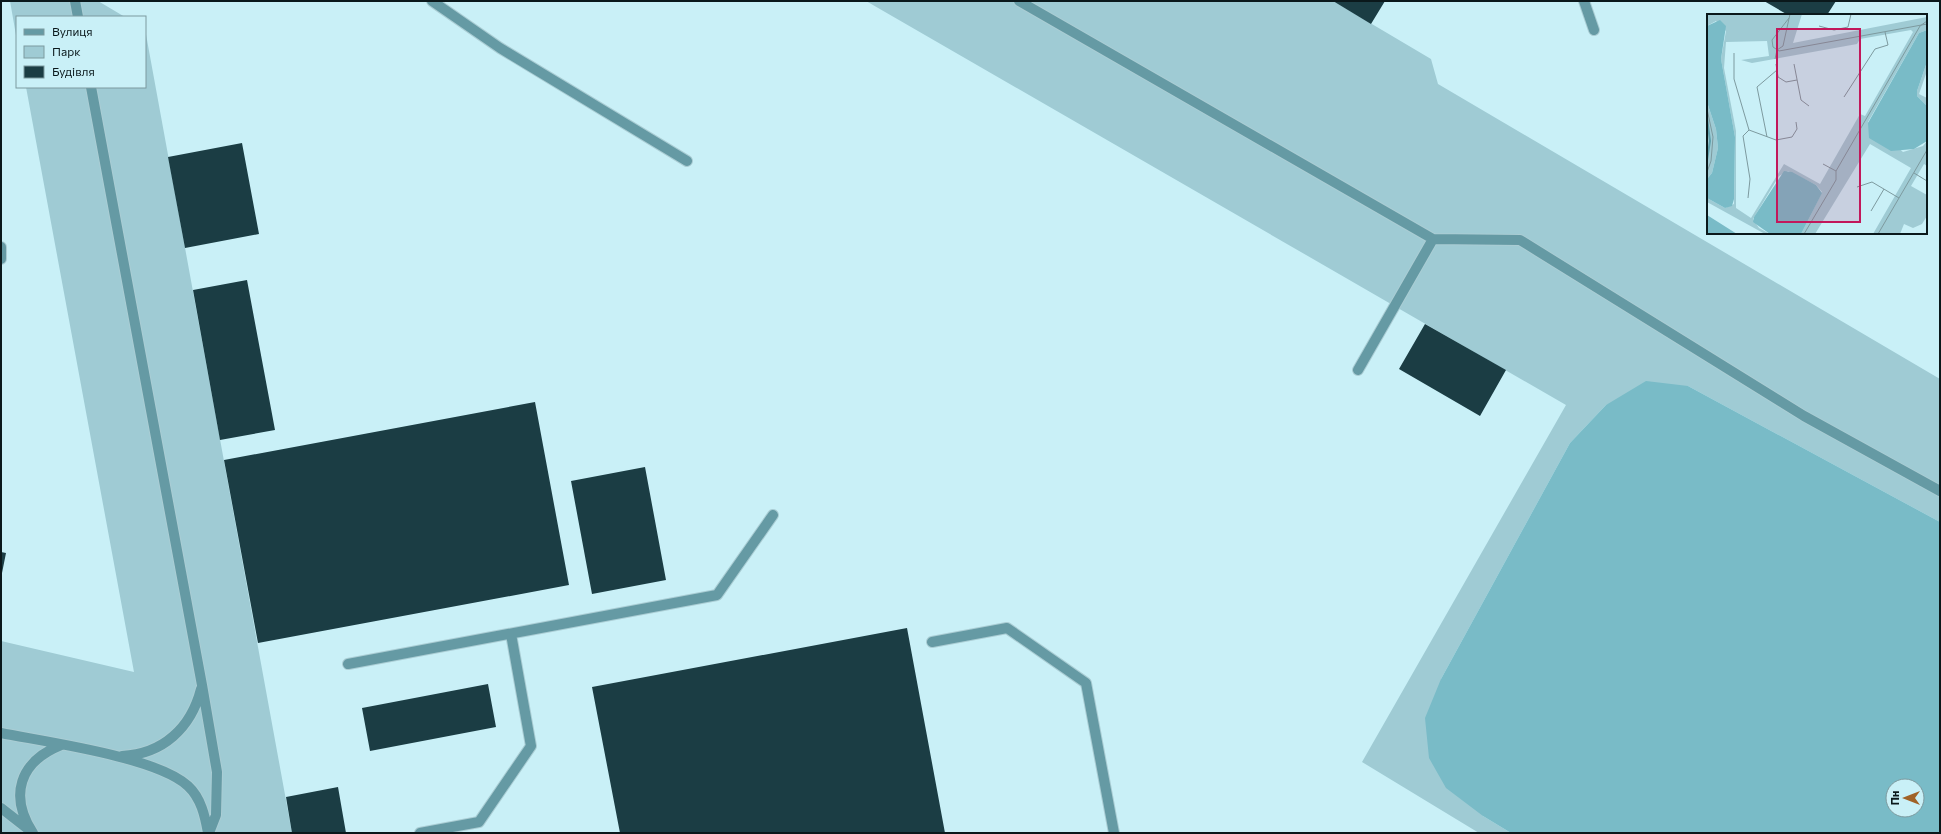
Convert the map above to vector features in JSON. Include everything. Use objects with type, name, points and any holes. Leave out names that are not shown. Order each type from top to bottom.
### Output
[{"type":"street","points":[[75,1],[78,16]]},
{"type":"street","points":[[432,1],[500,48],[687,161]]},
{"type":"street","points":[[1019,1],[1433,239],[1520,240],[1804,416],[1940,491]]},
{"type":"street","points":[[1584,1],[1594,30]]},
{"type":"street","points":[[91,88],[202,685],[216,772],[216,815],[209,833]]},
{"type":"street","points":[[1358,370],[1433,239]]},
{"type":"street","points":[[1,247],[1,259]]},
{"type":"street","points":[[348,664],[717,595],[773,515]]},
{"type":"street","points":[[932,642],[1007,628],[1086,683],[1114,833]]},
{"type":"street","points":[[420,833],[479,822],[531,746],[511,634]]},
{"type":"street","points":[[114,756],[135,755],[154,749],[172,738],[186,723],[197,706],[202,685]]},
{"type":"street","points":[[1,733],[114,756],[167,772],[189,786],[203,808],[209,833]]},
{"type":"street","points":[[33,833],[24,820],[20,805],[20,789],[25,774],[34,761],[46,751],[60,745]]},
{"type":"street","points":[[1,808],[33,833]]},
{"type":"green space","points":[[10,1],[98,1],[123,16],[16,16],[16,35]]},
{"type":"green space","points":[[866,1],[1333,1],[1431,59],[1438,84],[1940,379],[1940,522],[1688,386],[1606,405],[1570,443],[1441,679],[1483,816],[1511,833],[1479,833],[1362,762],[1566,405]]},
{"type":"green space","points":[[146,34],[292,833],[1,833],[1,641],[134,672],[26,88],[146,88]]},
{"type":"shaded area","points":[[1646,381],[1688,386],[1940,522],[1940,833],[1511,833],[1483,816],[1446,788],[1429,758],[1425,718],[1441,679],[1570,443],[1606,405]]},
{"type":"building","points":[[1333,1],[1385,1],[1371,24]]},
{"type":"building","points":[[1764,1],[1836,1],[1828,14],[1786,14]]},
{"type":"building","points":[[242,143],[259,234],[185,248],[168,157]]},
{"type":"building","points":[[247,280],[275,430],[220,440],[193,290]]},
{"type":"building","points":[[1425,324],[1506,370],[1480,416],[1399,369]]},
{"type":"building","points":[[535,402],[569,585],[258,643],[224,460]]},
{"type":"building","points":[[645,467],[666,580],[592,594],[571,481]]},
{"type":"building","points":[[1,552],[6,553],[2,573],[1,572]]},
{"type":"building","points":[[907,628],[945,833],[620,833],[592,687]]},
{"type":"building","points":[[488,684],[496,727],[370,751],[362,708]]},
{"type":"building","points":[[338,787],[346,833],[292,833],[286,797]]}]
